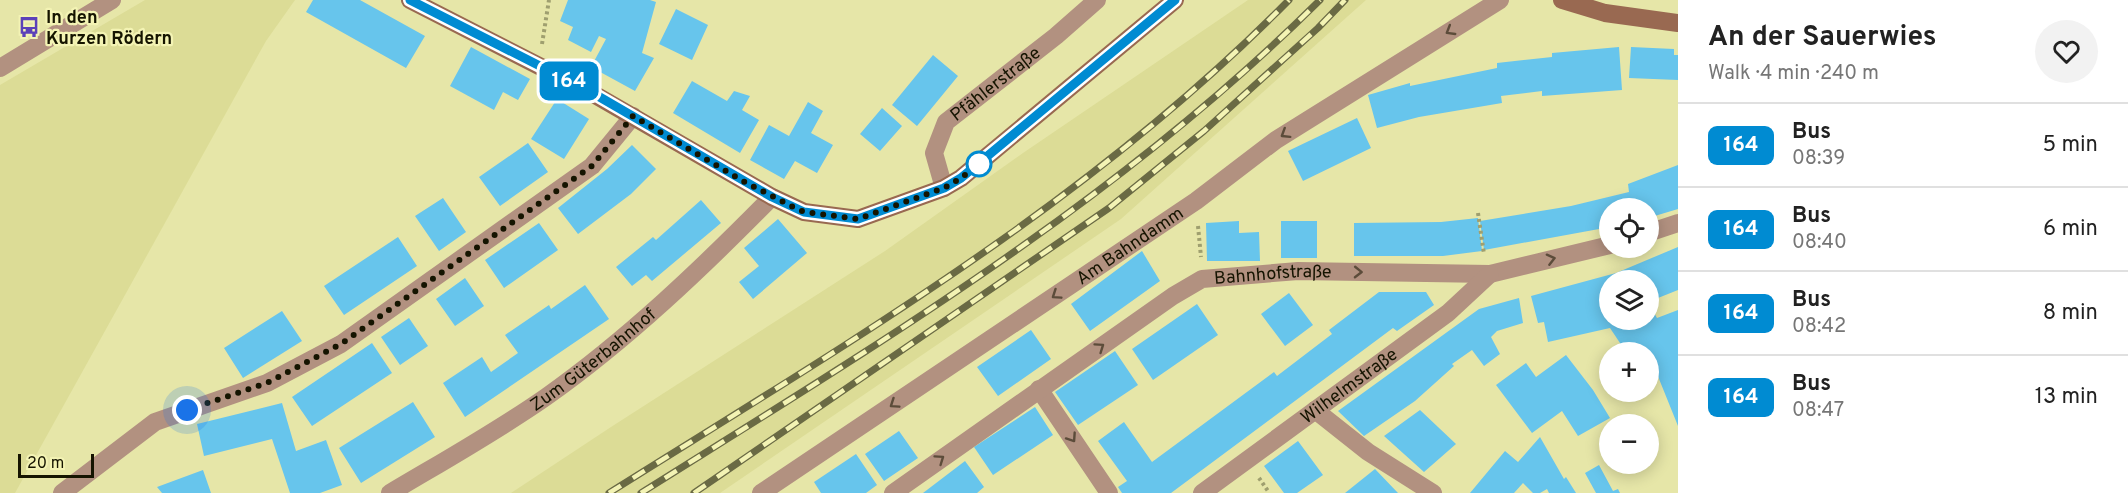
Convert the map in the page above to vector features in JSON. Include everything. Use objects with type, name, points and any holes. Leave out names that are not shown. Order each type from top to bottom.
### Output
[{"type":"street","points":[[0,68],[112,0]]},
{"type":"street","points":[[410,0],[633,116],[772,197],[804,212],[858,219],[944,188],[961,178],[1175,0]]},
{"type":"street","name":"Pfählerstraße","points":[[944,188],[934,153],[946,122],[1056,36],[1097,0]]},
{"type":"street","name":"Am Bahndamm","points":[[761,493],[1196,201],[1276,140],[1500,0]]},
{"type":"street","points":[[1563,1],[1605,13],[1678,23]]},
{"type":"street","points":[[62,493],[155,422],[267,383],[341,344],[592,166],[633,116]]},
{"type":"street","name":"Zum Güterbahnhof","points":[[390,493],[546,397],[610,347],[709,261],[772,197]]},
{"type":"street","points":[[1659,229],[1678,223]]},
{"type":"street","name":"Bahnhofstraße","points":[[892,493],[1173,296],[1202,279],[1298,271],[1488,274],[1599,248]]},
{"type":"street","name":"Wilhelmstraße","points":[[1202,493],[1448,313],[1488,274]]},
{"type":"street","points":[[1039,389],[1109,493]]},
{"type":"street","points":[[1315,410],[1368,452],[1433,493]]},
{"type":"path","points":[[539,66],[549,0]]},
{"type":"path","points":[[1196,201],[1202,279]]},
{"type":"path","points":[[1478,213],[1488,274]]},
{"type":"shaded area","points":[[145,0],[295,0],[266,41],[15,493],[0,493],[0,85]]},
{"type":"shaded area","points":[[1248,0],[1366,0],[1121,219],[720,493],[511,493],[885,251],[1023,153]]},
{"type":"building","points":[[313,0],[360,0],[425,36],[406,68],[306,12]]},
{"type":"building","points":[[568,0],[650,0],[656,2],[642,53],[654,58],[635,91],[591,67],[606,39],[599,36],[591,52],[568,40],[573,27],[560,21]]},
{"type":"building","points":[[676,9],[708,25],[692,60],[659,44]]},
{"type":"building","points":[[471,47],[530,79],[518,100],[503,92],[494,110],[450,86]]},
{"type":"building","points":[[1619,47],[1622,90],[1542,96],[1542,91],[1501,96],[1502,103],[1419,117],[1377,128],[1368,95],[1410,83],[1410,86],[1497,68],[1497,63],[1552,57],[1552,53]]},
{"type":"building","points":[[1631,47],[1674,49],[1674,55],[1678,55],[1678,80],[1629,78]]},
{"type":"building","points":[[933,55],[958,76],[917,126],[892,105]]},
{"type":"building","points":[[692,81],[727,101],[734,91],[750,96],[742,110],[759,120],[740,153],[673,113]]},
{"type":"building","points":[[557,99],[589,119],[564,159],[531,139]]},
{"type":"building","points":[[808,102],[823,111],[811,133],[833,145],[817,173],[795,161],[784,179],[750,160],[769,125],[789,136]]},
{"type":"building","points":[[882,108],[902,126],[880,151],[860,134]]},
{"type":"building","points":[[1357,118],[1371,148],[1303,181],[1288,151]]},
{"type":"building","points":[[528,143],[548,172],[500,206],[479,177]]},
{"type":"building","points":[[632,145],[656,169],[631,194],[578,234],[558,208],[607,169]]},
{"type":"building","points":[[1678,165],[1678,209],[1659,215],[1659,198],[1604,198],[1629,192],[1628,184]]},
{"type":"building","points":[[443,198],[466,232],[439,251],[415,216]]},
{"type":"building","points":[[1599,199],[1599,229],[1484,250],[1480,221]]},
{"type":"building","points":[[701,200],[721,223],[652,281],[646,275],[632,286],[616,267],[653,237],[656,240]]},
{"type":"building","points":[[1478,218],[1482,251],[1443,256],[1354,256],[1354,223],[1441,222]]},
{"type":"building","points":[[778,219],[807,253],[753,299],[739,282],[759,266],[744,248]]},
{"type":"building","points":[[1239,221],[1239,233],[1259,232],[1260,261],[1207,261],[1206,223]]},
{"type":"building","points":[[1281,221],[1317,221],[1317,258],[1281,258]]},
{"type":"building","points":[[539,223],[558,250],[504,288],[485,260]]},
{"type":"building","points":[[398,237],[417,266],[344,315],[324,286]]},
{"type":"building","points":[[1678,247],[1678,290],[1659,298],[1659,270],[1623,270],[1652,258],[1659,258],[1659,255]]},
{"type":"building","points":[[1142,251],[1160,281],[1090,331],[1071,304]]},
{"type":"building","points":[[465,278],[484,306],[455,326],[436,299]]},
{"type":"building","points":[[1599,278],[1599,330],[1601,330],[1548,342],[1544,322],[1538,323],[1531,296]]},
{"type":"building","points":[[585,285],[609,319],[465,417],[443,383],[482,357],[491,372],[518,353],[505,335],[549,305],[551,309]]},
{"type":"building","points":[[1379,292],[1426,292],[1434,305],[1397,331],[1393,328],[1171,493],[1122,493],[1118,487],[1127,481],[1098,441],[1124,422],[1152,462],[1274,372],[1277,376],[1332,334],[1329,330]]},
{"type":"building","points":[[1289,293],[1313,325],[1285,346],[1261,314]]},
{"type":"building","points":[[1519,298],[1523,323],[1497,331],[1491,337],[1500,354],[1484,366],[1472,350],[1452,364],[1454,366],[1415,401],[1364,436],[1338,411],[1479,309]]},
{"type":"building","points":[[1197,304],[1218,335],[1153,380],[1132,349]]},
{"type":"building","points":[[1678,310],[1678,426],[1659,379],[1659,342],[1619,342],[1611,330],[1659,330],[1659,317]]},
{"type":"building","points":[[282,311],[302,341],[243,378],[224,348]]},
{"type":"building","points":[[409,318],[428,346],[400,365],[381,337]]},
{"type":"building","points":[[1031,330],[1051,359],[998,396],[977,367]]},
{"type":"building","points":[[372,343],[392,373],[312,426],[292,397]]},
{"type":"building","points":[[1115,351],[1138,385],[1078,425],[1055,392]]},
{"type":"building","points":[[1566,355],[1593,390],[1608,414],[1599,414],[1599,424],[1578,436],[1562,411],[1532,433],[1496,385],[1526,363],[1536,377]]},
{"type":"building","points":[[413,402],[435,437],[361,483],[339,448]]},
{"type":"building","points":[[282,403],[296,451],[326,440],[342,485],[320,493],[290,493],[272,439],[204,456],[197,424]]},
{"type":"building","points":[[1035,407],[1053,435],[993,475],[974,447]]},
{"type":"building","points":[[1420,410],[1456,444],[1424,472],[1384,436]]},
{"type":"building","points":[[899,431],[918,458],[884,481],[865,454]]},
{"type":"building","points":[[1540,437],[1564,479],[1566,477],[1576,493],[1549,493],[1547,489],[1540,493],[1533,493],[1523,483],[1514,493],[1470,493],[1505,451],[1518,462]]},
{"type":"building","points":[[1298,441],[1323,475],[1297,493],[1284,493],[1264,466]]},
{"type":"building","points":[[856,454],[877,485],[866,493],[821,493],[814,482]]},
{"type":"building","points":[[965,461],[984,487],[977,493],[923,493]]},
{"type":"building","points":[[1599,465],[1599,474],[1604,474],[1613,491],[1618,489],[1620,493],[1596,493],[1585,473]]},
{"type":"building","points":[[1375,469],[1398,493],[1345,493]]},
{"type":"building","points":[[203,470],[211,493],[162,493],[157,487]]},
{"type":"railway","points":[[609,493],[876,325],[1049,206],[1132,142],[1212,73],[1289,0]]},
{"type":"railway","points":[[641,493],[908,324],[1079,205],[1162,141],[1243,73],[1320,0]]},
{"type":"railway","points":[[694,493],[1109,208],[1204,131],[1318,28],[1345,0]]},
{"type":"bus line","name":"164","points":[[410,0],[591,92],[772,197],[804,212],[858,219],[944,188],[961,178],[1175,0]]},
{"type":"place","name":"In den Kurzen Rödern","points":[[29,27]]},
{"type":"route","points":[[187,410],[267,383],[341,344],[592,166],[633,116],[743,181],[804,212],[858,219],[944,188],[979,164]]}]
